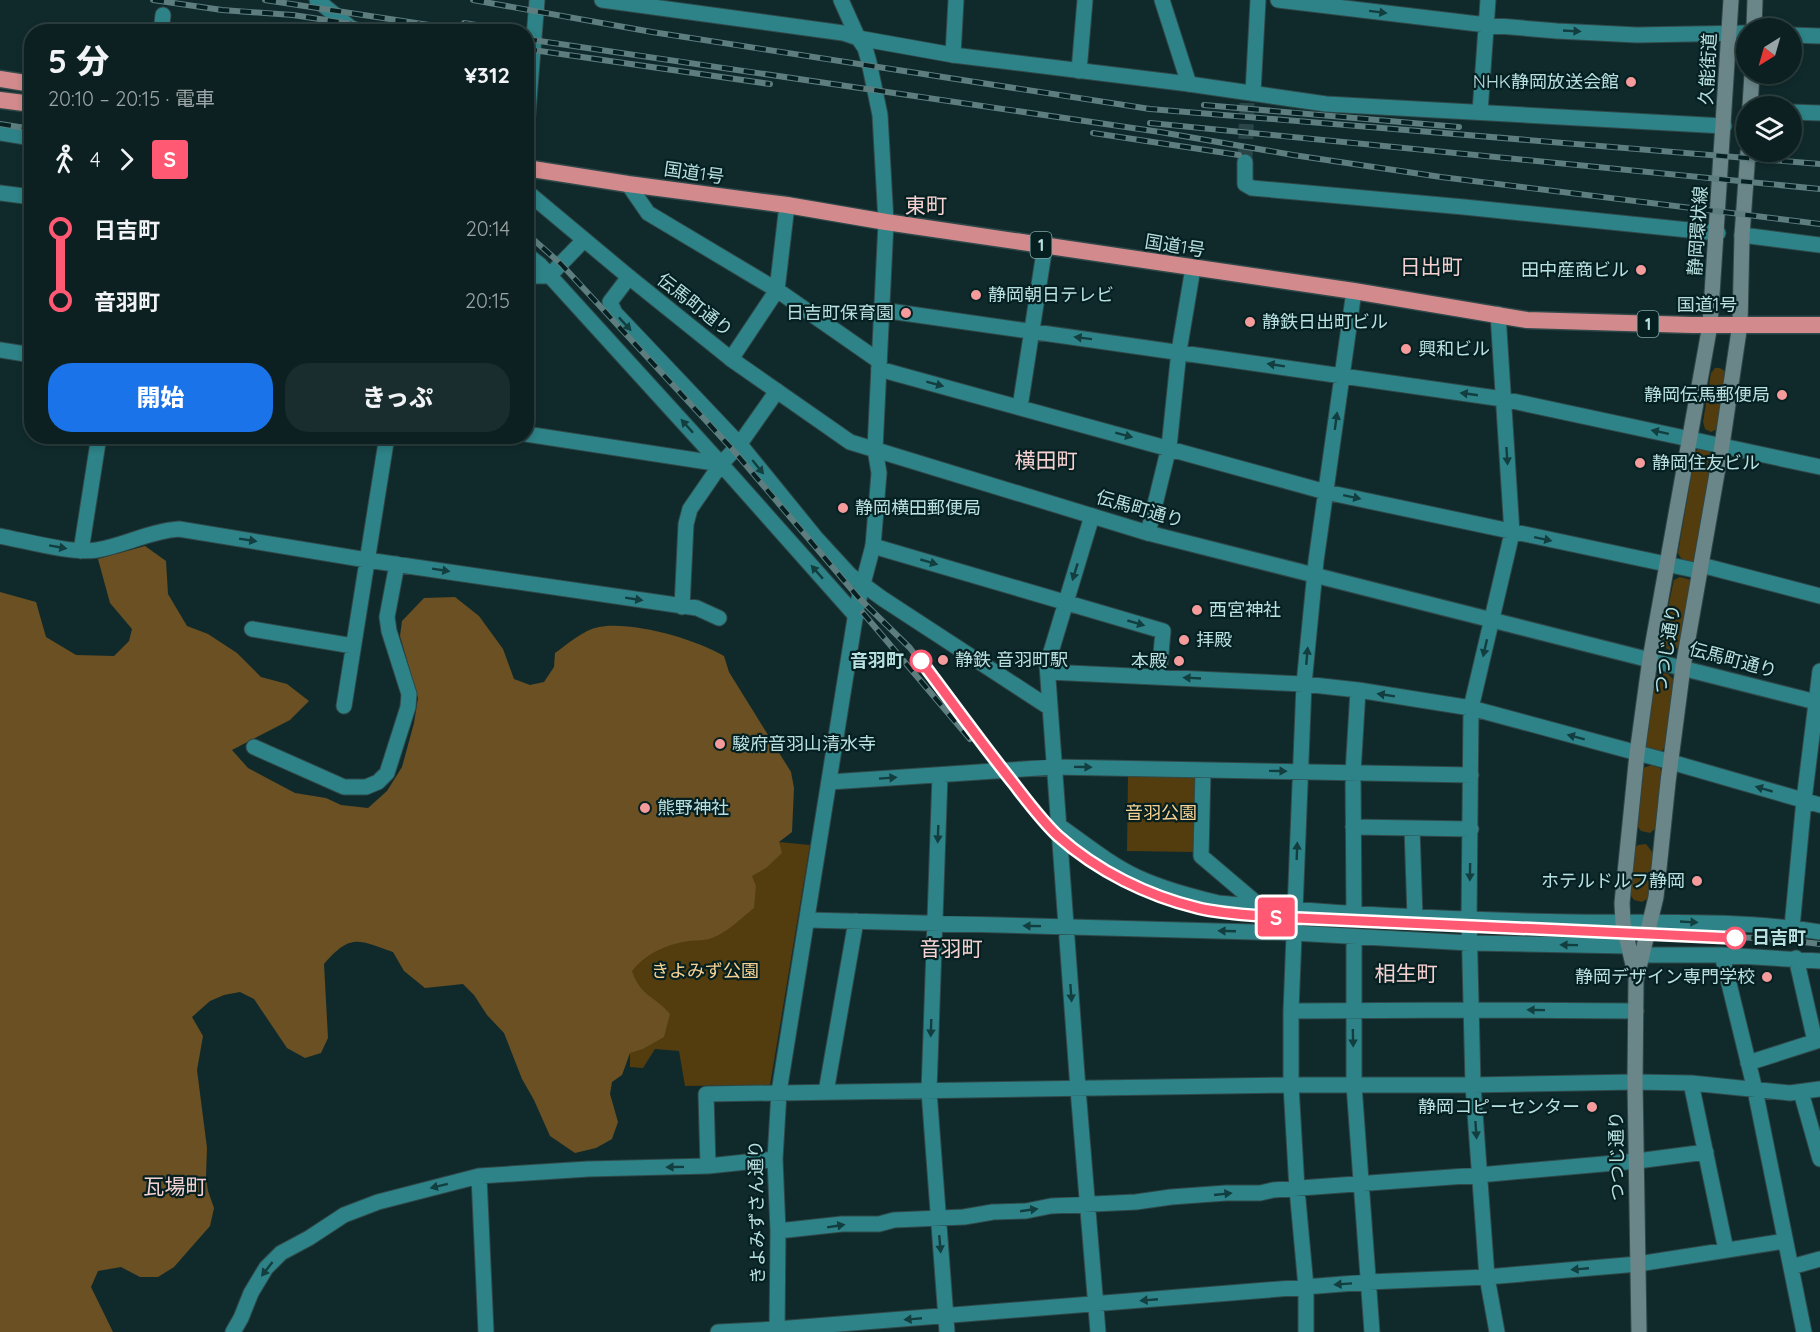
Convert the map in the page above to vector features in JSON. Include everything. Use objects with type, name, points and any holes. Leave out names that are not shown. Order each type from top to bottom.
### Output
[{"type":"highway","points":[[0,79],[24,83]]},
{"type":"highway","points":[[0,100],[24,103]]},
{"type":"highway","name":"国道1号","points":[[534,169],[1354,291],[1527,320],[1710,325],[1820,325]]},
{"type":"main road","name":"久能街道","points":[[1724,133],[1731,0]]},
{"type":"main road","points":[[1754,18],[1755,0]]},
{"type":"main road","name":"静岡環状線","points":[[1710,325],[1724,133]]},
{"type":"main road","points":[[1740,324],[1742,235],[1747,162]]},
{"type":"main road","name":"つつじ通り","points":[[1636,980],[1656,897],[1683,667],[1722,445],[1740,324]]},
{"type":"main road","name":"つつじ通り","points":[[1639,1332],[1635,1082],[1636,980],[1623,923],[1622,903],[1636,754],[1650,659],[1710,325]]},
{"type":"street","points":[[317,0],[346,24]]},
{"type":"street","points":[[534,37],[537,0]]},
{"type":"street","points":[[602,0],[649,4],[843,33],[858,38],[953,55],[1189,84],[1250,96],[1326,104],[1480,112],[1724,133]]},
{"type":"street","name":"きよみずさん通り","points":[[777,1331],[778,1231],[775,1159],[778,1092],[856,616],[862,583],[873,546],[879,473],[875,449],[886,222],[880,115],[865,48],[841,0]]},
{"type":"street","points":[[953,55],[956,0]]},
{"type":"street","points":[[1079,71],[1085,0]]},
{"type":"street","points":[[1162,0],[1189,84]]},
{"type":"street","points":[[1250,96],[1258,0]]},
{"type":"street","points":[[1278,0],[1487,25],[1637,35],[1736,32]]},
{"type":"street","points":[[1480,112],[1488,0]]},
{"type":"street","points":[[162,24],[163,15]]},
{"type":"street","points":[[1802,35],[1820,36]]},
{"type":"street","points":[[1802,112],[1820,113]]},
{"type":"street","points":[[0,133],[24,137]]},
{"type":"street","points":[[1245,162],[1245,184],[1252,188],[1718,233]]},
{"type":"street","points":[[534,184],[546,202],[579,236],[549,276]]},
{"type":"street","points":[[628,184],[648,213],[777,290],[879,365],[1020,407],[1326,492],[1667,564],[1700,568],[1820,596]]},
{"type":"street","points":[[0,193],[24,196]]},
{"type":"street","name":"伝馬町通り","points":[[534,198],[731,359],[850,442],[1148,533],[1818,703]]},
{"type":"street","points":[[731,359],[777,290],[787,205]]},
{"type":"street","points":[[1742,235],[1820,245]]},
{"type":"street","points":[[1020,407],[1045,246]]},
{"type":"street","points":[[534,262],[721,464],[856,616]]},
{"type":"street","points":[[1148,533],[1169,447],[1179,351],[1193,268]]},
{"type":"street","points":[[534,276],[549,276]]},
{"type":"street","points":[[629,277],[610,302],[615,314],[739,445],[816,538],[850,575],[1050,708]]},
{"type":"street","points":[[1306,1332],[1306,1287],[1291,1085],[1291,1011],[1304,684],[1314,575],[1354,291]]},
{"type":"street","points":[[882,310],[1503,399],[1820,467]]},
{"type":"street","points":[[1497,1332],[1487,1276],[1479,1174],[1470,1010],[1469,920],[1472,708],[1512,532],[1498,314]]},
{"type":"street","points":[[0,350],[24,354]]},
{"type":"street","points":[[682,607],[690,509],[777,391]]},
{"type":"street","points":[[534,435],[721,464]]},
{"type":"street","points":[[81,551],[98,444]]},
{"type":"street","points":[[344,706],[386,444]]},
{"type":"street","points":[[1092,516],[1047,665],[1077,1089],[1089,1205],[1098,1332]]},
{"type":"street","points":[[0,536],[81,551],[98,550],[162,530],[179,529],[367,560],[697,608],[719,618]]},
{"type":"street","points":[[873,546],[1163,631],[1159,676]]},
{"type":"street","points":[[254,747],[344,787],[366,787],[378,782],[387,773],[408,707],[409,694],[389,631],[387,616],[397,564]]},
{"type":"street","points":[[252,629],[353,646]]},
{"type":"street","points":[[1792,927],[1804,800],[1818,703],[1820,671]]},
{"type":"street","points":[[1048,672],[1304,684],[1472,708],[1820,805]]},
{"type":"street","points":[[1354,913],[1353,773],[1358,690]]},
{"type":"street","points":[[830,782],[1054,767],[1471,775]]},
{"type":"street","points":[[1203,770],[1201,856],[1262,907]]},
{"type":"street","points":[[940,775],[929,1090],[947,1332]]},
{"type":"street","points":[[1058,825],[1117,866],[1138,877],[1218,903],[1469,920],[1623,923],[1650,921],[1792,927],[1820,932]]},
{"type":"street","points":[[1353,826],[1471,829]]},
{"type":"street","points":[[1413,828],[1415,917]]},
{"type":"street","points":[[808,920],[1294,933],[1470,943],[1628,946]]},
{"type":"street","points":[[826,1092],[856,921]]},
{"type":"street","points":[[1354,937],[1354,1085],[1372,1332]]},
{"type":"street","points":[[1642,955],[1722,955],[1820,961]]},
{"type":"street","points":[[1722,955],[1749,1062],[1804,1332]]},
{"type":"street","points":[[1749,1062],[1818,1040],[1796,958]]},
{"type":"street","points":[[1291,1011],[1636,1011]]},
{"type":"street","points":[[708,1166],[706,1094],[1635,1082],[1691,1083],[1790,1093],[1820,1089]]},
{"type":"street","points":[[1691,1083],[1726,1250]]},
{"type":"street","points":[[1801,1092],[1820,1159]]},
{"type":"street","points":[[778,1231],[852,1224],[879,1224],[894,1220],[964,1218],[993,1212],[1026,1211],[1051,1206],[1260,1193],[1273,1190],[1637,1161],[1706,1152]]},
{"type":"street","points":[[232,1332],[266,1268],[281,1253],[344,1215],[378,1202],[479,1176],[588,1168],[708,1166],[775,1159]]},
{"type":"street","points":[[479,1176],[486,1332]]},
{"type":"street","points":[[718,1332],[777,1331],[1368,1282],[1487,1276],[1638,1264],[1785,1241]]},
{"type":"street","points":[[1791,1267],[1820,1259]]},
{"type":"green space","points":[[1715,368],[1726,372],[1717,429],[1711,432],[1705,429],[1703,422],[1711,373]]},
{"type":"green space","points":[[1699,447],[1709,449],[1713,455],[1695,560],[1690,563],[1682,560],[1678,553],[1695,453]]},
{"type":"green space","points":[[1680,577],[1691,580],[1693,583],[1681,644],[1669,650],[1664,647],[1662,638],[1674,580]]},
{"type":"green space","points":[[1658,674],[1668,674],[1675,681],[1666,746],[1660,753],[1646,748],[1645,743],[1655,678]]},
{"type":"green space","points":[[1652,765],[1660,768],[1662,773],[1657,827],[1650,833],[1641,831],[1637,826],[1643,768]]},
{"type":"green space","name":"音羽公園","points":[[1128,774],[1196,775],[1195,852],[1127,851]]},
{"type":"green space","name":"きよみず公園","points":[[779,842],[810,845],[770,1085],[685,1086],[679,1051],[655,1049],[643,1068],[630,1067],[630,1052],[586,955]]},
{"type":"green space","points":[[1646,844],[1653,853],[1649,895],[1642,902],[1634,900],[1629,893],[1634,848]]},
{"type":"shaded area","points":[[145,546],[166,561],[168,594],[187,626],[208,634],[237,653],[261,677],[287,684],[309,701],[290,720],[232,750],[248,768],[295,793],[326,798],[341,805],[368,808],[387,791],[402,767],[418,698],[400,636],[402,621],[424,598],[455,597],[479,616],[503,649],[514,679],[530,685],[544,682],[554,667],[555,653],[581,634],[599,627],[646,629],[697,643],[724,656],[729,672],[791,772],[794,788],[792,832],[779,842],[782,853],[766,868],[752,876],[756,886],[754,908],[729,929],[718,935],[706,940],[681,942],[665,947],[643,960],[632,971],[639,986],[670,1014],[664,1037],[643,1049],[630,1053],[622,1075],[612,1082],[610,1094],[618,1122],[612,1139],[596,1148],[575,1153],[550,1136],[522,1079],[504,1033],[463,984],[425,988],[404,971],[393,952],[363,942],[348,943],[324,964],[328,1038],[321,1053],[305,1058],[287,1048],[254,999],[240,992],[210,1001],[192,1017],[203,1036],[197,1070],[207,1148],[206,1176],[214,1208],[210,1226],[174,1267],[158,1277],[140,1277],[121,1267],[98,1271],[91,1287],[113,1332],[0,1332],[0,592],[36,602],[46,637],[76,655],[114,656],[129,641],[132,629],[110,603],[98,559]]},
{"type":"tunnel","points":[[1245,162],[1247,103]]},
{"type":"railway","points":[[153,0],[222,10],[293,15],[352,24]]},
{"type":"railway","points":[[265,0],[422,24]]},
{"type":"railway","points":[[473,0],[652,32],[1150,109],[1820,164]]},
{"type":"railway","points":[[464,23],[470,24]]},
{"type":"railway","points":[[534,40],[1160,132],[1441,177],[1820,224]]},
{"type":"railway","points":[[534,50],[770,84]]},
{"type":"railway","points":[[1204,105],[1459,127]]},
{"type":"railway","points":[[1150,123],[1820,189]]},
{"type":"railway","points":[[0,124],[24,128]]},
{"type":"railway","points":[[1093,133],[1239,155]]},
{"type":"railway","points":[[534,240],[561,264],[734,451],[858,597],[910,648],[1034,809],[1059,836],[1103,868],[1147,891],[1199,908],[1275,917],[1778,939],[1820,944]]},
{"type":"railway","points":[[863,613],[970,739]]},
{"type":"train","name":"S","points":[[921,661],[1003,771],[1059,837],[1124,881],[1174,901],[1229,913],[1275,917],[1735,938]]},
{"type":"place","name":"NHK静岡放送会館","points":[[1631,82]]},
{"type":"place","name":"田中産商ビル","points":[[1641,270]]},
{"type":"place","name":"静岡朝日テレビ","points":[[976,295]]},
{"type":"place","name":"日吉町保育園","points":[[906,313]]},
{"type":"place","name":"静鉄日出町ビル","points":[[1250,322]]},
{"type":"place","name":"興和ビル","points":[[1406,349]]},
{"type":"place","name":"静岡伝馬郵便局","points":[[1782,395]]},
{"type":"place","name":"静岡住友ビル","points":[[1640,463]]},
{"type":"place","name":"静岡横田郵便局","points":[[843,508]]},
{"type":"place","name":"西宮神社","points":[[1197,610]]},
{"type":"place","name":"拝殿","points":[[1184,640]]},
{"type":"place","name":"静鉄 音羽町駅","points":[[943,660]]},
{"type":"place","name":"音羽町","points":[[921,661]]},
{"type":"place","name":"本殿","points":[[1179,661]]},
{"type":"place","name":"駿府音羽山清水寺","points":[[720,744]]},
{"type":"place","name":"熊野神社","points":[[645,808]]},
{"type":"place","name":"ホテルドルフ静岡","points":[[1697,881]]},
{"type":"place","name":"日吉町","points":[[1735,938]]},
{"type":"place","name":"静岡デザイン専門学校","points":[[1767,977]]},
{"type":"place","name":"静岡コピーセンター","points":[[1592,1107]]},
{"type":"district","name":"東町","points":[[926,206]]},
{"type":"district","name":"日出町","points":[[1431,267]]},
{"type":"district","name":"横田町","points":[[1046,461]]},
{"type":"district","name":"音羽町","points":[[951,949]]},
{"type":"district","name":"相生町","points":[[1406,974]]},
{"type":"district","name":"瓦場町","points":[[175,1187]]}]
